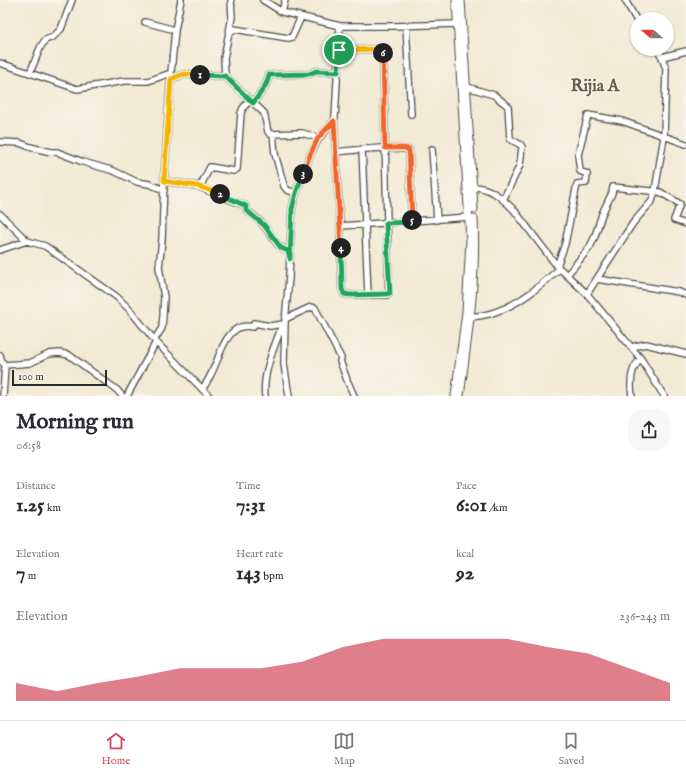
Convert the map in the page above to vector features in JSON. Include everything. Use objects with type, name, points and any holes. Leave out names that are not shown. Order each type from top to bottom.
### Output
[{"type":"main road","points":[[454,396],[466,312],[470,241],[456,0]]},
{"type":"main road","points":[[460,396],[471,317],[475,241],[461,0]]},
{"type":"street","points":[[30,73],[40,48],[45,40],[53,37],[62,29],[72,0]]},
{"type":"street","points":[[127,396],[162,328],[163,290],[159,267],[162,240],[164,181],[171,76],[175,30],[181,0]]},
{"type":"street","points":[[225,76],[224,58],[230,34],[232,17],[231,0]]},
{"type":"street","points":[[263,0],[282,12],[340,26],[457,24]]},
{"type":"street","points":[[282,12],[285,0]]},
{"type":"street","points":[[625,0],[632,12]]},
{"type":"street","points":[[230,34],[234,29],[288,38],[292,37],[300,17]]},
{"type":"street","points":[[145,22],[175,30]]},
{"type":"street","points":[[339,50],[379,49],[382,51],[386,223],[390,293],[387,294],[350,295],[344,294],[342,289],[334,121],[340,26]]},
{"type":"street","points":[[406,26],[411,114]]},
{"type":"street","points":[[587,294],[633,223],[652,201],[664,137],[666,69],[662,57],[686,51]]},
{"type":"street","points":[[0,63],[14,69],[77,89],[124,81],[148,81],[184,74],[225,76],[264,113],[268,132],[273,134],[302,133],[318,138]]},
{"type":"street","points":[[197,186],[202,185],[210,167],[233,171],[237,169],[241,113],[243,108],[262,91],[269,75],[309,74],[316,71],[338,72]]},
{"type":"street","points":[[466,86],[494,95],[508,106],[510,139],[522,147],[520,165],[503,200]]},
{"type":"street","points":[[471,317],[495,312],[514,304],[536,290],[558,267],[565,244],[577,184],[586,183],[587,174],[580,171],[578,154],[588,115],[622,121],[686,144]]},
{"type":"street","points":[[289,396],[284,364],[284,322],[290,259],[292,209],[296,193],[318,138],[334,121]]},
{"type":"street","points":[[273,134],[275,154],[284,186],[287,190],[296,193]]},
{"type":"street","points":[[0,142],[20,143],[30,147],[57,152],[83,162],[114,171],[137,182],[149,184],[164,190]]},
{"type":"street","points":[[336,152],[385,148],[405,148],[409,150],[412,222]]},
{"type":"street","points":[[432,149],[437,220]]},
{"type":"street","points":[[362,150],[368,295]]},
{"type":"street","points":[[164,181],[197,186],[246,206],[246,210],[264,225],[281,248],[288,251],[290,259]]},
{"type":"street","points":[[472,187],[481,187],[490,191],[503,200],[522,219],[558,267],[587,294],[641,359],[664,396]]},
{"type":"street","points":[[567,275],[590,247],[613,188],[660,192],[680,204],[674,220],[686,224]]},
{"type":"street","points":[[0,214],[27,241],[44,246],[117,297],[208,396]]},
{"type":"street","points":[[340,226],[469,217]]},
{"type":"street","points":[[0,250],[27,241]]},
{"type":"street","points":[[597,279],[679,292],[686,295]]},
{"type":"street","points":[[202,389],[211,377],[225,341],[235,330],[242,327],[254,327],[254,323],[270,326],[284,322],[311,307],[315,308],[341,358],[340,361],[354,396]]},
{"type":"street","points":[[265,396],[264,384],[271,358],[284,322]]},
{"type":"street","points":[[631,347],[646,344],[686,354]]},
{"type":"street","points":[[5,365],[30,363],[49,354],[59,353],[69,355],[117,390],[122,396]]},
{"type":"street","points":[[0,355],[2,362],[5,365],[3,396]]},
{"type":"street","points":[[632,396],[631,380],[636,364],[641,359]]},
{"type":"district","name":"Rijia A","points":[[595,86]]},
{"type":"route","points":[[379,49],[382,51],[385,148],[405,148],[409,150],[410,154],[412,222],[386,223],[390,293],[387,294],[350,295],[344,294],[342,289],[334,121],[318,138],[296,193],[292,209],[290,259],[290,253],[288,251],[281,248],[264,225],[246,210],[246,206],[197,186],[164,181],[171,79],[184,74],[225,76],[253,103],[262,91],[269,75],[309,74],[316,71],[338,72],[339,50],[379,49]]}]
